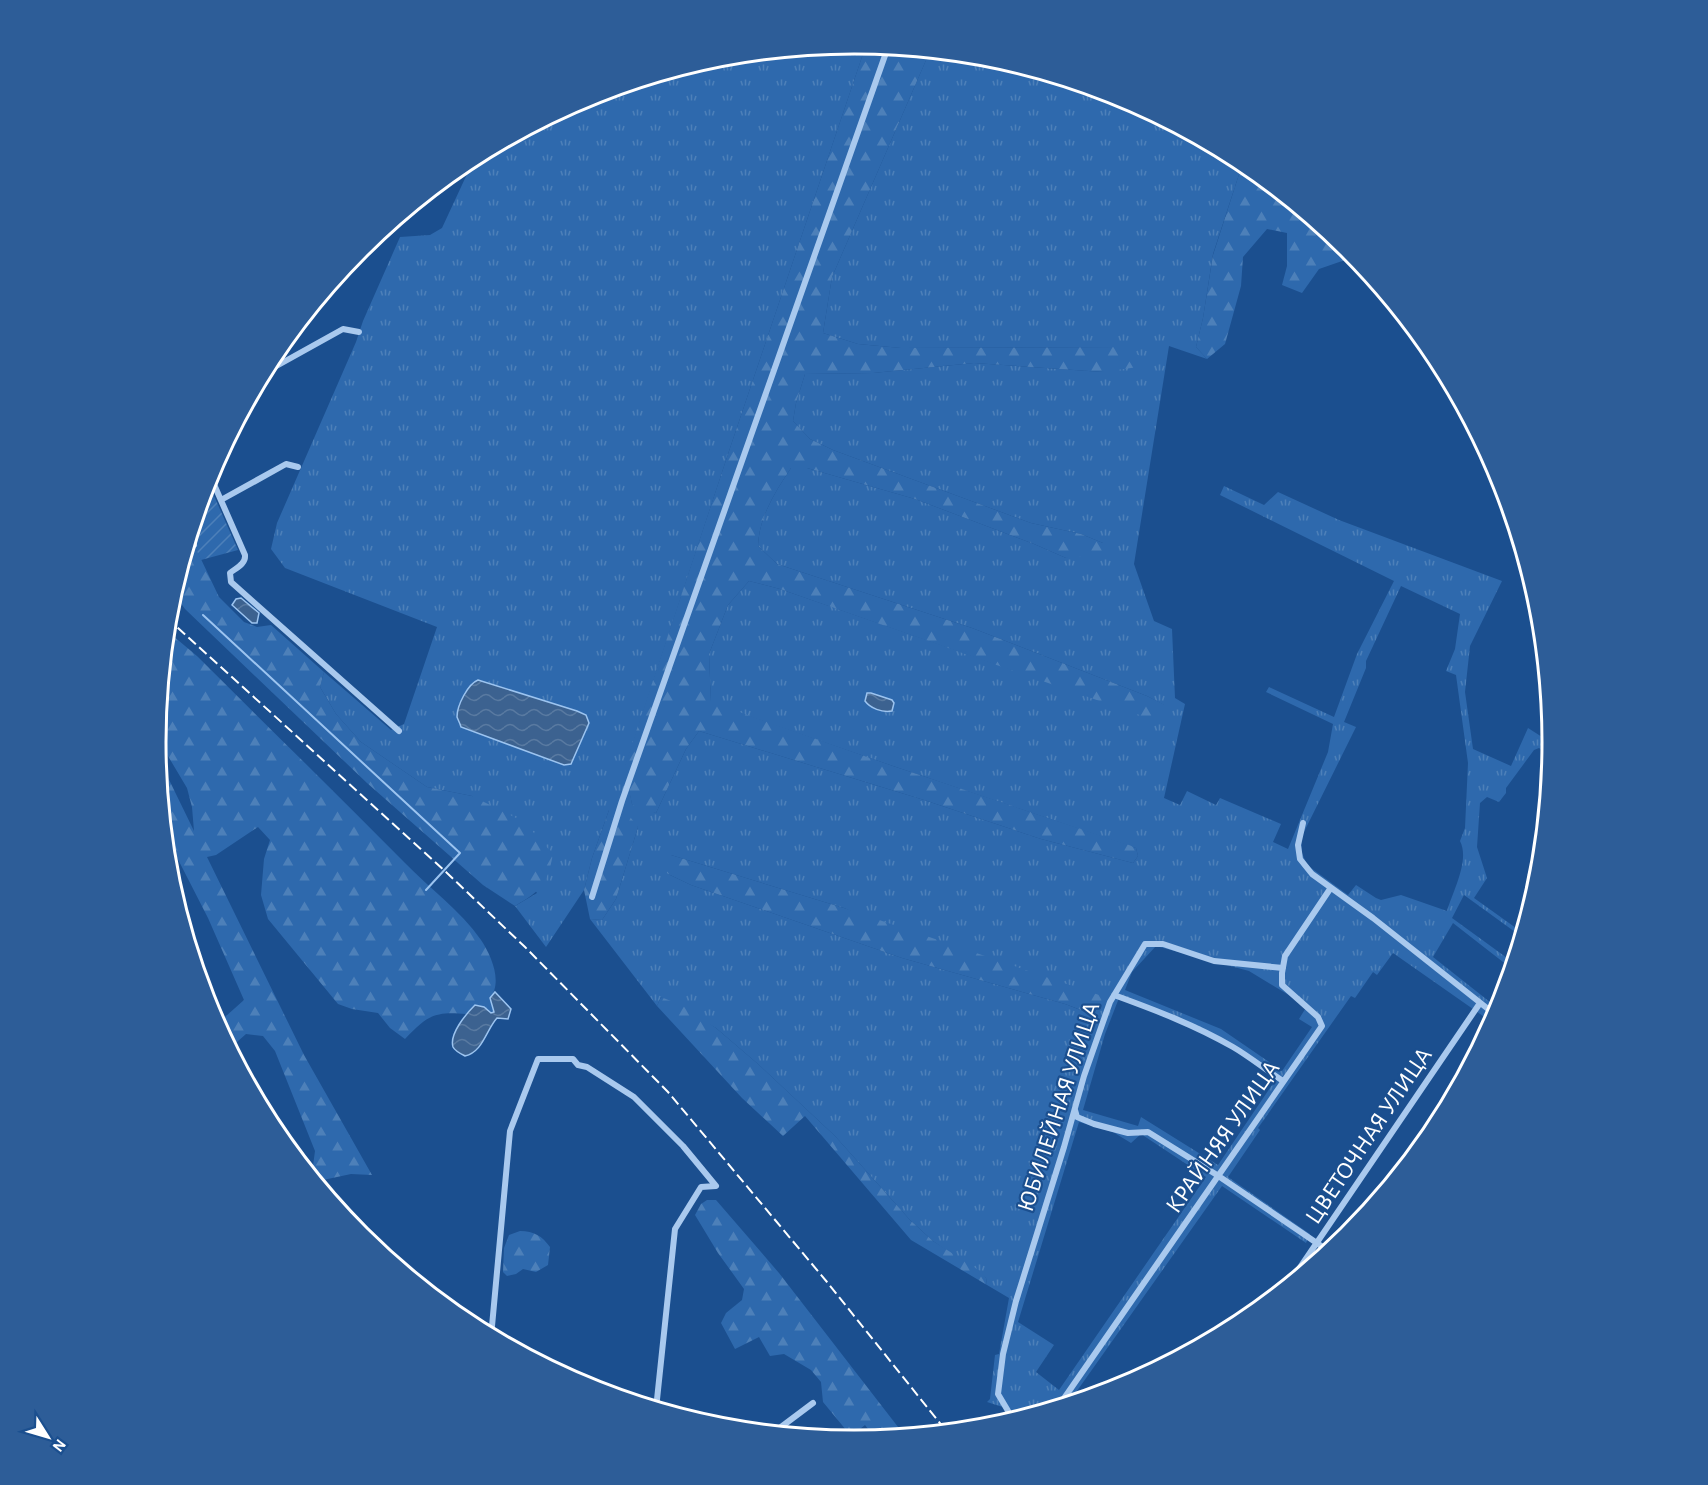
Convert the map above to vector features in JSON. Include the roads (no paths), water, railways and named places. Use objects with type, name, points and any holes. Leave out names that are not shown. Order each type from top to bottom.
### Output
[{"type":"street","points":[[591,897],[626,790],[885,55]]},
{"type":"street","points":[[279,364],[343,328],[359,332]]},
{"type":"street","points":[[221,500],[286,464],[298,467]]},
{"type":"street","points":[[215,487],[245,555],[241,565],[230,573],[231,582],[399,731]]},
{"type":"street","points":[[1303,823],[1298,845],[1299,859],[1312,874],[1373,918],[1488,1009]]},
{"type":"street","points":[[1283,968],[1285,957],[1330,889]]},
{"type":"street","name":"ЮБИЛЕЙНАЯ УЛИЦА","points":[[1009,1413],[998,1394],[1003,1354],[1016,1301],[1084,1076],[1114,995],[1144,944],[1163,944],[1214,961],[1283,968]]},
{"type":"street","name":"КРАЙНЯЯ УЛИЦА","points":[[1065,1397],[1322,1026],[1318,1017],[1282,985],[1283,968]]},
{"type":"street","points":[[1114,995],[1166,1014],[1203,1031],[1235,1048],[1282,1082]]},
{"type":"street","name":"ЦВЕТОЧНАЯ УЛИЦА","points":[[1303,1264],[1480,1003]]},
{"type":"street","points":[[492,1328],[510,1131],[538,1059],[573,1059],[578,1065],[587,1067],[634,1097],[684,1146],[716,1186],[701,1187],[675,1229],[657,1402]]},
{"type":"street","points":[[1075,1110],[1077,1117],[1094,1124],[1128,1133],[1148,1132],[1217,1175],[1323,1246]]},
{"type":"street","points":[[782,1427],[813,1403]]},
{"type":"water","points":[[241,598],[259,613],[257,623],[252,623],[232,605],[236,599]]},
{"type":"water","points":[[478,680],[586,715],[589,723],[571,764],[564,765],[461,727],[457,717],[459,707],[467,690]]},
{"type":"water","points":[[867,693],[892,700],[894,703],[892,711],[880,711],[870,706],[865,701]]},
{"type":"water","points":[[495,992],[511,1009],[508,1019],[497,1018],[476,1050],[465,1056],[453,1047],[453,1036],[475,1005],[484,1007],[491,1013],[494,1012],[490,998]]},
{"type":"waterway","points":[[203,615],[460,853],[426,890]]},
{"type":"railway","points":[[176,626],[447,873],[525,947],[668,1092],[827,1282],[942,1425]]}]
